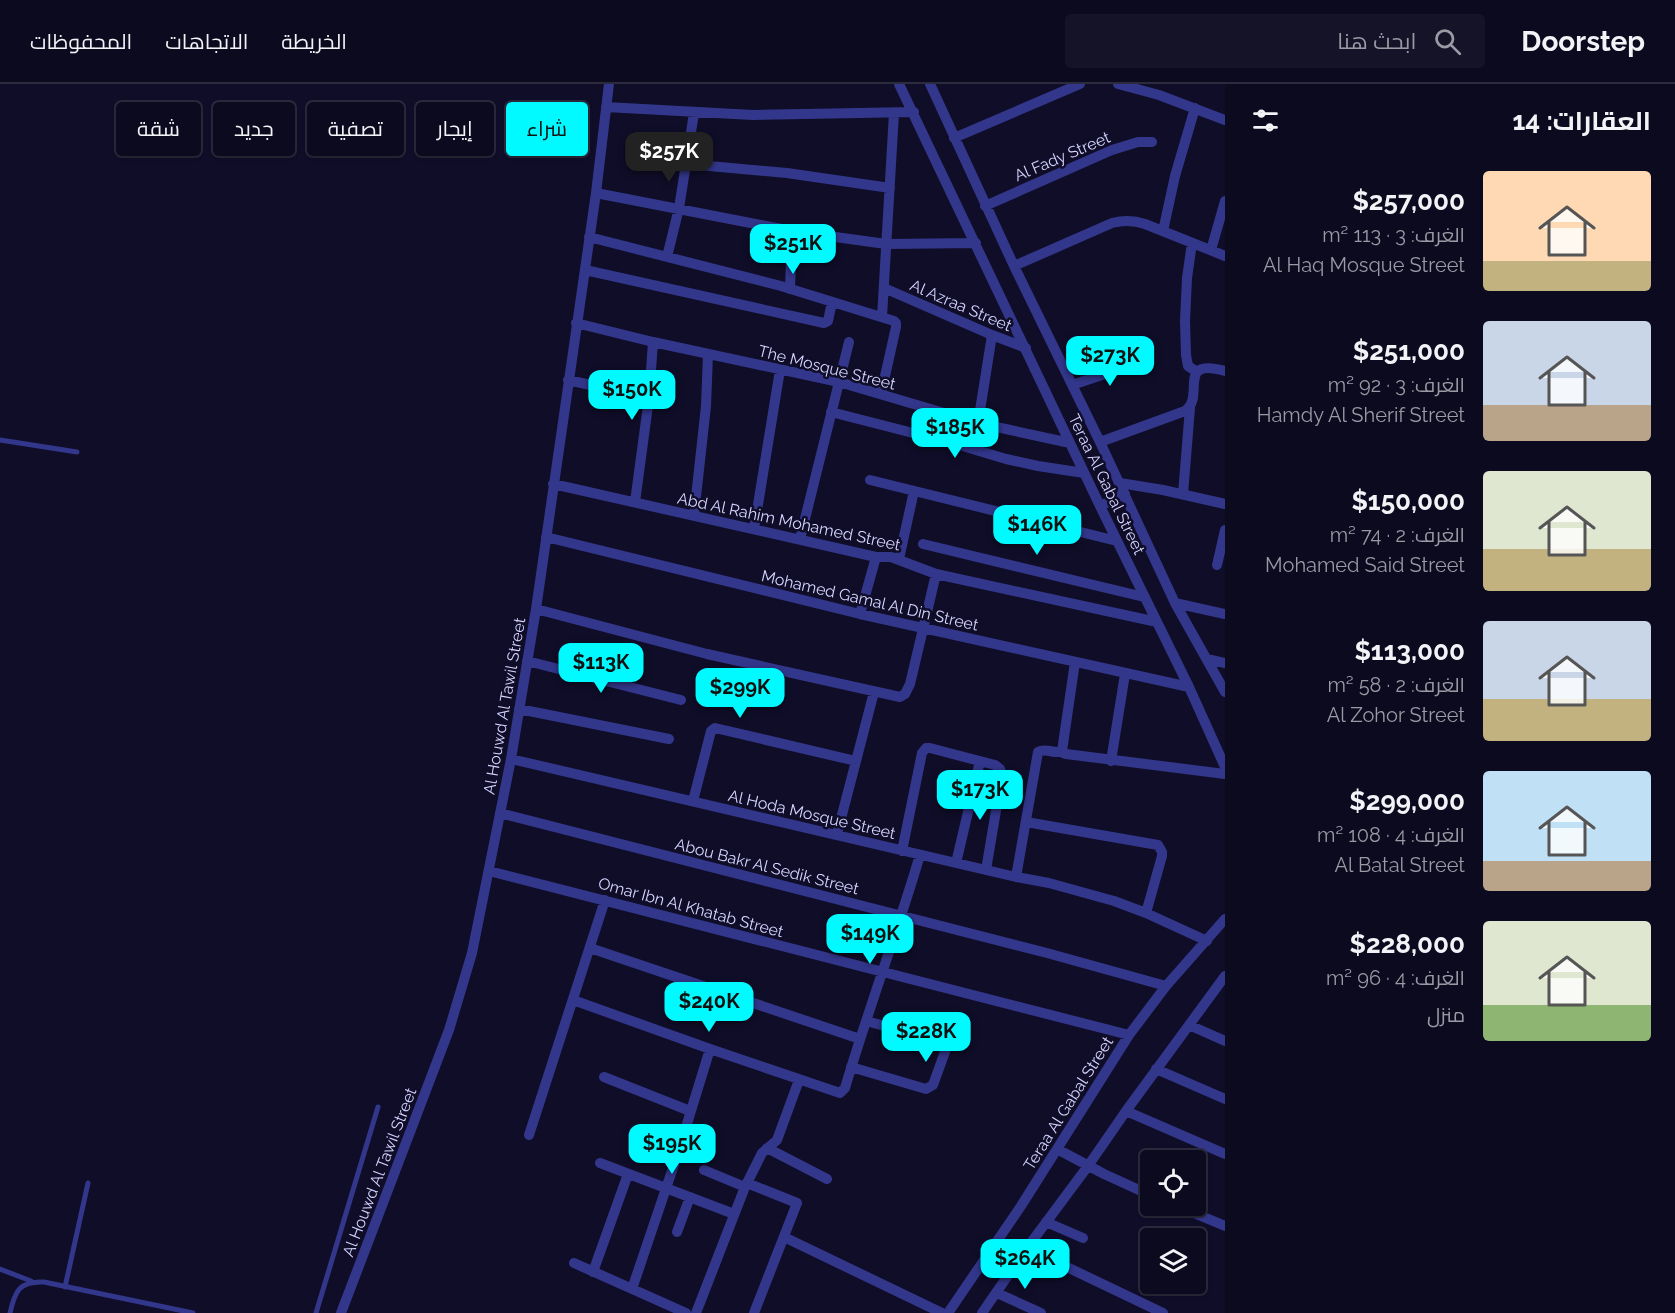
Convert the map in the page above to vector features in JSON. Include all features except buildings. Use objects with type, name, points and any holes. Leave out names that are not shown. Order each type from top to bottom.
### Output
[{"type":"street","name":"Al Houwd Al Tawil Street","points":[[341,1313],[458,1004],[472,953],[500,813],[536,609],[590,237],[609,84]]},
{"type":"street","name":"Teraa Al Gabal Street","points":[[899,84],[1084,473],[1189,687],[1225,767]]},
{"type":"street","name":"Teraa Al Gabal Street","points":[[930,84],[985,206],[1120,483],[1175,603],[1225,692]]},
{"type":"street","points":[[954,138],[1080,84]]},
{"type":"street","points":[[1124,85],[1225,120]]},
{"type":"street","points":[[606,107],[753,115],[914,112]]},
{"type":"street","points":[[1163,231],[1175,176],[1195,108]]},
{"type":"street","points":[[667,257],[679,208],[694,112]]},
{"type":"street","points":[[882,317],[894,112]]},
{"type":"street","name":"Al Fady Street","points":[[985,206],[1112,150],[1138,142],[1152,142]]},
{"type":"street","points":[[687,164],[787,173],[890,188]]},
{"type":"street","points":[[596,193],[792,231],[886,244],[976,243]]},
{"type":"street","points":[[1211,250],[1225,201]]},
{"type":"street","points":[[1014,266],[1123,220],[1135,221],[1225,256]]},
{"type":"street","points":[[790,289],[792,231]]},
{"type":"street","points":[[590,237],[790,289],[894,321],[896,325],[881,394]]},
{"type":"street","points":[[1192,243],[1187,278],[1186,355],[1188,366],[1197,372]]},
{"type":"street","points":[[585,270],[824,323],[828,321],[832,302]]},
{"type":"street","name":"Al Azraa Street","points":[[884,288],[1026,348]]},
{"type":"street","name":"The Mosque Street","points":[[576,323],[839,382],[978,423],[1070,443]]},
{"type":"street","points":[[978,423],[992,335]]},
{"type":"street","points":[[635,502],[654,342]]},
{"type":"street","points":[[800,539],[849,342]]},
{"type":"street","points":[[694,515],[706,406],[708,354]]},
{"type":"street","points":[[1072,385],[1138,363]]},
{"type":"street","points":[[1183,494],[1193,383],[1197,372],[1203,369],[1225,371]]},
{"type":"street","points":[[754,529],[780,370]]},
{"type":"street","points":[[568,380],[649,398]]},
{"type":"street","points":[[1100,442],[1190,408]]},
{"type":"street","points":[[831,412],[1038,466],[1084,473]]},
{"type":"street","points":[[956,444],[961,418]]},
{"type":"street","points":[[870,480],[1117,541]]},
{"type":"street","points":[[1120,483],[1225,504]]},
{"type":"street","name":"Abd Al Rahim Mohamed Street","points":[[553,484],[876,557],[899,559],[936,574],[1156,622]]},
{"type":"street","points":[[899,559],[914,491]]},
{"type":"street","points":[[1100,506],[1125,494]]},
{"type":"street","points":[[1216,565],[1225,530]]},
{"type":"street","name":"Mohamed Gamal Al Din Street","points":[[546,537],[923,629],[1189,687]]},
{"type":"street","points":[[923,544],[1144,597]]},
{"type":"street","points":[[860,614],[876,557]]},
{"type":"street","points":[[536,609],[707,654],[900,697],[905,694],[910,684],[936,574]]},
{"type":"street","points":[[1175,603],[1225,614]]},
{"type":"street","points":[[1207,659],[1225,663]]},
{"type":"street","points":[[527,661],[681,700]]},
{"type":"street","points":[[1061,752],[1074,662]]},
{"type":"street","points":[[1111,760],[1125,674]]},
{"type":"street","points":[[837,834],[874,692]]},
{"type":"street","points":[[519,709],[669,739]]},
{"type":"street","points":[[693,801],[711,731],[715,728],[856,761]]},
{"type":"street","points":[[902,851],[922,753],[926,748],[930,748],[980,760],[995,765],[1002,772],[986,870]]},
{"type":"street","points":[[1016,877],[1038,752],[1042,750],[1225,774]]},
{"type":"street","name":"Al Hoda Mosque Street","points":[[510,759],[1082,891],[1146,913],[1207,941]]},
{"type":"street","points":[[956,863],[980,760]]},
{"type":"street","name":"Abou Bakr Al Sedik Street","points":[[500,813],[1047,952],[1166,986]]},
{"type":"street","points":[[1026,822],[1158,845],[1162,856],[1146,913]]},
{"type":"street","points":[[573,1000],[840,1093],[845,1088],[920,855]]},
{"type":"street","name":"Omar Ibn Al Khatab Street","points":[[489,871],[1129,1035]]},
{"type":"street","points":[[530,1135],[605,900]]},
{"type":"street","name":"Teraa Al Gabal Street","points":[[948,1313],[1057,1149],[1129,1035],[1166,986],[1225,919]]},
{"type":"street","points":[[590,948],[860,1039]]},
{"type":"street","points":[[982,1313],[1026,1248],[1225,976]]},
{"type":"street","points":[[851,1067],[926,1089],[933,1085],[946,1049],[941,1041],[866,1021]]},
{"type":"street","points":[[1189,1025],[1225,1041]]},
{"type":"street","points":[[632,1289],[710,1049]]},
{"type":"street","points":[[1156,1069],[1225,1099]]},
{"type":"street","points":[[604,1077],[690,1111]]},
{"type":"street","points":[[696,1313],[746,1185],[762,1153],[777,1140],[799,1080]]},
{"type":"street","points":[[1126,1111],[1225,1154]]},
{"type":"street","points":[[767,1148],[827,1179]]},
{"type":"street","points":[[1057,1149],[1140,1190]]},
{"type":"street","points":[[600,1163],[734,1214]]},
{"type":"street","points":[[704,1170],[796,1202],[754,1313]]},
{"type":"street","points":[[593,1272],[628,1174]]},
{"type":"street","points":[[677,1232],[690,1197]]},
{"type":"street","points":[[1201,1216],[1225,1226]]},
{"type":"street","points":[[1046,1222],[1083,1238]]},
{"type":"street","points":[[784,1237],[942,1313]]},
{"type":"street","points":[[1026,1248],[1163,1313]]},
{"type":"street","points":[[574,1263],[686,1313]]},
{"type":"street","points":[[997,1293],[1041,1313]]},
{"type":"lane","points":[[0,440],[77,452]]},
{"type":"lane","points":[[316,1313],[378,1107]]},
{"type":"lane","points":[[66,1287],[88,1183]]},
{"type":"lane","points":[[0,1269],[31,1281],[190,1313]]},
{"type":"lane","points":[[10,1313],[13,1298],[20,1287],[31,1281]]}]
